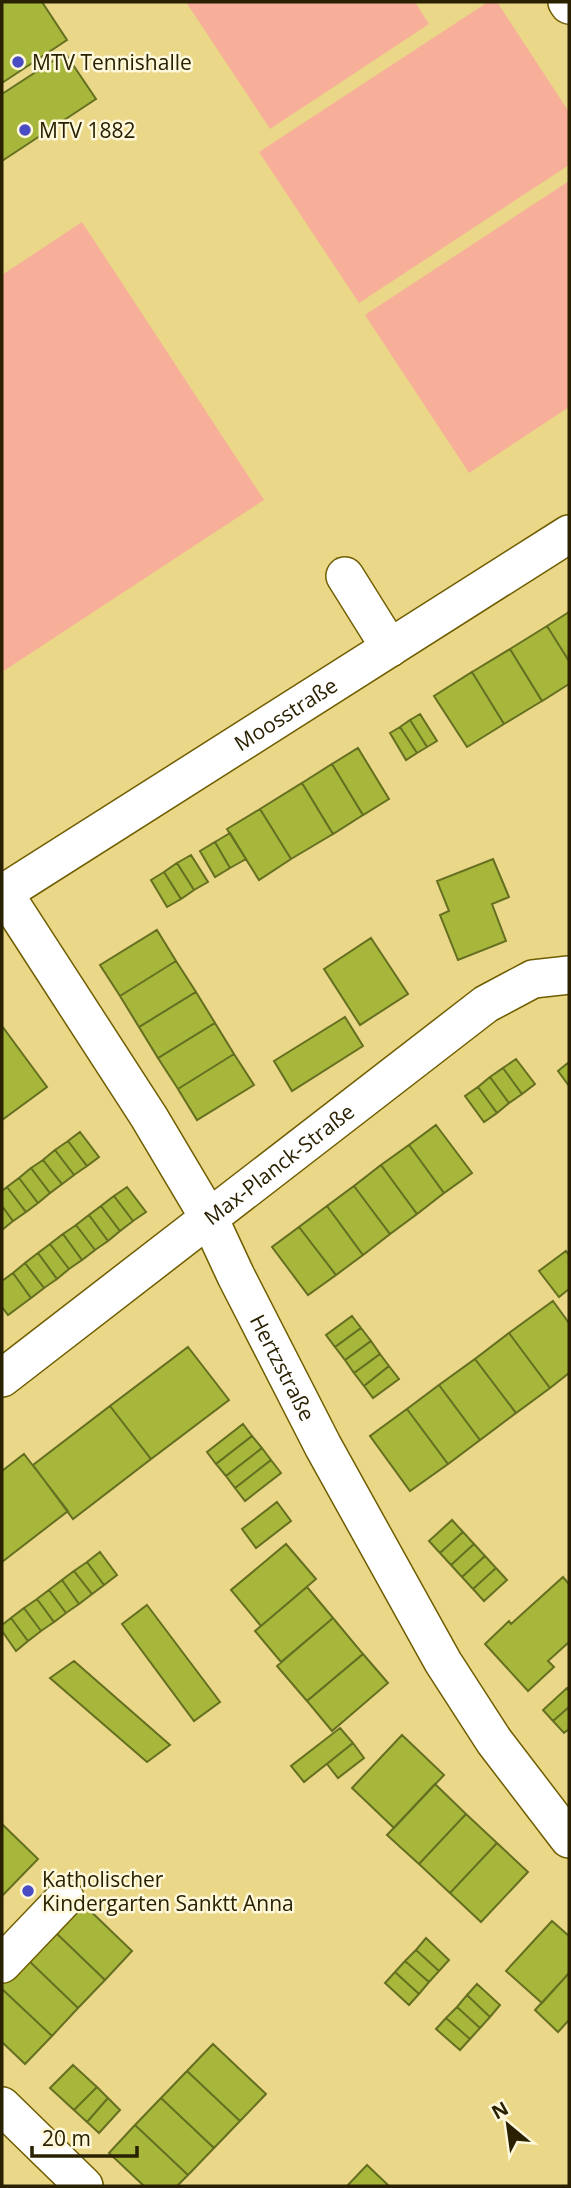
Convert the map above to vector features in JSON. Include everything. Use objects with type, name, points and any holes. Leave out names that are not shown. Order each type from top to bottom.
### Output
[{"type":"street","name":"Moosstraße","points":[[3,894],[569,534]]},
{"type":"street","points":[[345,576],[390,648]]},
{"type":"street","name":"Hertzstraße","points":[[3,894],[149,1117],[209,1217],[236,1276],[323,1446],[443,1662],[494,1741],[569,1839]]},
{"type":"street","name":"Max-Planck-Straße","points":[[2,1378],[486,1004],[533,979],[569,975]]},
{"type":"street","points":[[2,1964],[65,1898]]},
{"type":"street","points":[[2,2106],[85,2186]]},
{"type":"shaded area","points":[[186,2],[415,2],[429,24],[270,129]]},
{"type":"shaded area","points":[[488,2],[497,2],[569,112],[569,165],[359,303],[259,152]]},
{"type":"shaded area","points":[[569,181],[569,407],[469,473],[365,315]]},
{"type":"shaded area","points":[[82,222],[264,500],[2,672],[2,275]]},
{"type":"building","name":"MTV Tennishalle","points":[[2,2],[42,2],[67,40],[2,83]]},
{"type":"building","name":"MTV 1882","points":[[65,53],[96,99],[2,161],[2,94]]},
{"type":"building","points":[[569,612],[569,661],[547,626]]},
{"type":"building","points":[[547,626],[569,661],[569,684],[542,701],[510,649]]},
{"type":"building","points":[[510,649],[542,701],[504,724],[472,672]]},
{"type":"building","points":[[472,672],[504,724],[467,747],[434,696]]},
{"type":"building","points":[[420,714],[437,741],[427,747],[410,720]]},
{"type":"building","points":[[410,720],[427,747],[417,753],[400,727]]},
{"type":"building","points":[[400,727],[417,753],[406,760],[390,733]]},
{"type":"building","points":[[358,748],[389,799],[363,815],[332,764]]},
{"type":"building","points":[[332,764],[363,815],[333,834],[302,783]]},
{"type":"building","points":[[302,783],[333,834],[291,859],[260,809]]},
{"type":"building","points":[[260,809],[291,859],[259,880],[227,829]]},
{"type":"building","points":[[230,833],[246,859],[230,868],[215,842]]},
{"type":"building","points":[[215,842],[230,868],[215,877],[200,851]]},
{"type":"building","points":[[191,855],[208,882],[194,890],[177,863]]},
{"type":"building","points":[[493,859],[509,897],[492,904],[506,941],[458,960],[440,915],[449,911],[437,881]]},
{"type":"building","points":[[177,863],[194,890],[181,899],[164,872]]},
{"type":"building","points":[[164,872],[181,899],[167,907],[151,880]]},
{"type":"building","points":[[157,930],[176,961],[120,996],[100,965]]},
{"type":"building","points":[[371,938],[408,994],[360,1025],[324,969]]},
{"type":"building","points":[[176,961],[196,992],[139,1027],[120,996]]},
{"type":"building","points":[[196,992],[215,1023],[158,1058],[139,1027]]},
{"type":"building","points":[[345,1017],[363,1046],[292,1091],[274,1061]]},
{"type":"building","points":[[215,1023],[234,1054],[178,1089],[158,1058]]},
{"type":"building","points":[[2,1026],[47,1087],[2,1120]]},
{"type":"building","points":[[234,1054],[254,1085],[197,1120],[178,1089]]},
{"type":"building","points":[[516,1059],[535,1084],[522,1094],[503,1068]]},
{"type":"building","points":[[569,1062],[569,1086],[558,1071]]},
{"type":"building","points":[[503,1068],[522,1094],[509,1103],[490,1077]]},
{"type":"building","points":[[490,1077],[509,1103],[497,1113],[478,1087]]},
{"type":"building","points":[[478,1087],[497,1113],[484,1122],[465,1096]]},
{"type":"building","points":[[436,1125],[472,1173],[444,1193],[409,1145]]},
{"type":"building","points":[[80,1132],[99,1157],[87,1166],[68,1141]]},
{"type":"building","points":[[68,1141],[87,1166],[74,1175],[55,1150]]},
{"type":"building","points":[[409,1145],[444,1193],[417,1214],[381,1165]]},
{"type":"building","points":[[55,1150],[74,1175],[62,1184],[43,1160]]},
{"type":"building","points":[[43,1160],[62,1184],[50,1193],[31,1168]]},
{"type":"building","points":[[381,1165],[417,1214],[390,1234],[354,1186]]},
{"type":"building","points":[[31,1168],[50,1193],[38,1203],[19,1178]]},
{"type":"building","points":[[19,1178],[38,1203],[26,1212],[7,1187]]},
{"type":"building","points":[[354,1186],[390,1234],[363,1255],[327,1206]]},
{"type":"building","points":[[7,1187],[26,1212],[13,1221],[2,1206],[2,1191]]},
{"type":"building","points":[[127,1187],[146,1212],[133,1221],[114,1196]]},
{"type":"building","points":[[114,1196],[133,1221],[120,1231],[101,1206]]},
{"type":"building","points":[[2,1206],[13,1221],[2,1230]]},
{"type":"building","points":[[101,1206],[120,1231],[108,1241],[89,1215]]},
{"type":"building","points":[[327,1206],[363,1255],[336,1275],[299,1227]]},
{"type":"building","points":[[89,1215],[108,1241],[95,1250],[76,1225]]},
{"type":"building","points":[[76,1225],[95,1250],[82,1260],[63,1234]]},
{"type":"building","points":[[299,1227],[336,1275],[308,1295],[272,1247]]},
{"type":"building","points":[[63,1234],[82,1260],[69,1269],[50,1244]]},
{"type":"building","points":[[50,1244],[69,1269],[57,1279],[38,1253]]},
{"type":"building","points":[[566,1251],[569,1255],[569,1289],[559,1297],[539,1271]]},
{"type":"building","points":[[38,1253],[57,1279],[44,1288],[25,1263]]},
{"type":"building","points":[[25,1263],[44,1288],[31,1298],[13,1273]]},
{"type":"building","points":[[13,1273],[31,1298],[8,1315],[2,1307],[2,1281]]},
{"type":"building","points":[[553,1301],[569,1323],[569,1373],[550,1388],[509,1333]]},
{"type":"building","points":[[352,1316],[361,1328],[335,1347],[326,1335]]},
{"type":"building","points":[[361,1328],[371,1341],[345,1360],[335,1347]]},
{"type":"building","points":[[509,1333],[550,1388],[516,1413],[475,1359]]},
{"type":"building","points":[[371,1341],[380,1354],[354,1373],[345,1360]]},
{"type":"building","points":[[188,1347],[229,1400],[151,1459],[110,1406]]},
{"type":"building","points":[[380,1354],[389,1366],[364,1386],[354,1373]]},
{"type":"building","points":[[475,1359],[516,1413],[480,1440],[439,1385]]},
{"type":"building","points":[[389,1366],[399,1379],[373,1398],[364,1386]]},
{"type":"building","points":[[439,1385],[480,1440],[448,1464],[407,1409]]},
{"type":"building","points":[[110,1406],[151,1459],[73,1519],[33,1465]]},
{"type":"building","points":[[407,1409],[448,1464],[410,1491],[370,1436]]},
{"type":"building","points":[[243,1424],[252,1436],[216,1464],[207,1452]]},
{"type":"building","points":[[252,1436],[262,1448],[226,1476],[216,1464]]},
{"type":"building","points":[[262,1448],[271,1460],[235,1488],[226,1476]]},
{"type":"building","points":[[24,1454],[68,1511],[2,1562],[2,1471]]},
{"type":"building","points":[[271,1460],[281,1473],[245,1501],[235,1488]]},
{"type":"building","points":[[277,1502],[291,1521],[256,1548],[242,1529]]},
{"type":"building","points":[[452,1520],[463,1532],[440,1553],[429,1541]]},
{"type":"building","points":[[463,1532],[474,1544],[451,1565],[440,1553]]},
{"type":"building","points":[[286,1544],[316,1579],[261,1626],[231,1590]]},
{"type":"building","points":[[474,1544],[485,1556],[462,1577],[451,1565]]},
{"type":"building","points":[[100,1552],[117,1575],[104,1585],[87,1562]]},
{"type":"building","points":[[485,1556],[496,1568],[473,1589],[462,1577]]},
{"type":"building","points":[[87,1562],[104,1585],[92,1594],[74,1571]]},
{"type":"building","points":[[496,1568],[507,1580],[484,1601],[473,1589]]},
{"type":"building","points":[[74,1571],[92,1594],[79,1604],[62,1580]]},
{"type":"building","points":[[563,1577],[569,1584],[569,1642],[548,1661],[554,1667],[528,1691],[485,1644]]},
{"type":"building","points":[[62,1580],[79,1604],[66,1613],[49,1590]]},
{"type":"building","points":[[307,1587],[333,1618],[281,1662],[255,1631]]},
{"type":"building","points":[[49,1590],[66,1613],[54,1622],[37,1599]]},
{"type":"building","points":[[37,1599],[54,1622],[41,1631],[24,1608]]},
{"type":"building","points":[[147,1605],[220,1702],[194,1721],[122,1624]]},
{"type":"building","points":[[24,1608],[41,1631],[28,1641],[11,1618]]},
{"type":"building","points":[[11,1618],[28,1641],[16,1651],[2,1631],[2,1625]]},
{"type":"building","points":[[333,1618],[363,1654],[307,1701],[277,1666]]},
{"type":"building","points":[[363,1654],[388,1683],[332,1731],[307,1701]]},
{"type":"building","points":[[74,1661],[170,1745],[147,1762],[50,1678]]},
{"type":"building","points":[[567,1688],[569,1707],[553,1721],[543,1710]]},
{"type":"building","points":[[569,1707],[569,1729],[564,1733],[553,1721]]},
{"type":"building","points":[[340,1728],[353,1743],[304,1782],[291,1766]]},
{"type":"building","points":[[402,1735],[444,1775],[394,1828],[352,1788]]},
{"type":"building","points":[[353,1743],[364,1758],[338,1778],[327,1764]]},
{"type":"building","points":[[435,1784],[466,1814],[419,1864],[387,1835]]},
{"type":"building","points":[[466,1814],[497,1843],[450,1893],[419,1864]]},
{"type":"building","points":[[2,1824],[38,1859],[2,1896]]},
{"type":"building","points":[[497,1843],[528,1872],[481,1922],[450,1893]]},
{"type":"building","points":[[80,1901],[132,1951],[105,1980],[53,1930]]},
{"type":"building","points":[[552,1921],[569,1936],[569,1973],[542,2003],[506,1971]]},
{"type":"building","points":[[53,1930],[105,1980],[78,2008],[26,1958]]},
{"type":"building","points":[[426,1938],[449,1960],[439,1971],[416,1950]]},
{"type":"building","points":[[416,1950],[439,1971],[429,1982],[405,1961]]},
{"type":"building","points":[[26,1958],[78,2008],[52,2036],[2,1989],[2,1983]]},
{"type":"building","points":[[405,1961],[429,1982],[419,1994],[395,1972]]},
{"type":"building","points":[[395,1972],[419,1994],[409,2005],[385,1983]]},
{"type":"building","points":[[569,1973],[569,2020],[558,2032],[535,2010]]},
{"type":"building","points":[[477,1984],[500,2005],[490,2017],[467,1995]]},
{"type":"building","points":[[2,1989],[52,2036],[25,2064],[2,2042]]},
{"type":"building","points":[[467,1995],[490,2017],[480,2028],[457,2007]]},
{"type":"building","points":[[457,2007],[480,2028],[470,2039],[446,2018]]},
{"type":"building","points":[[446,2018],[470,2039],[460,2050],[436,2029]]},
{"type":"building","points":[[213,2044],[266,2094],[240,2121],[187,2071]]},
{"type":"building","points":[[73,2065],[97,2087],[74,2110],[50,2088]]},
{"type":"building","points":[[187,2071],[240,2121],[214,2148],[161,2098]]},
{"type":"building","points":[[97,2087],[108,2098],[87,2122],[74,2110]]},
{"type":"building","points":[[108,2098],[120,2110],[99,2133],[87,2122]]},
{"type":"building","points":[[161,2098],[214,2148],[188,2175],[135,2125]]},
{"type":"building","points":[[135,2125],[188,2175],[177,2186],[144,2186],[109,2153]]},
{"type":"building","points":[[367,2165],[389,2186],[347,2186]]},
{"type":"place","name":"MTV Tennishalle","points":[[18,62]]},
{"type":"place","name":"MTV 1882","points":[[25,130]]},
{"type":"place","name":"Katholischer Kindergarten Sanktt Anna","points":[[28,1891]]}]
